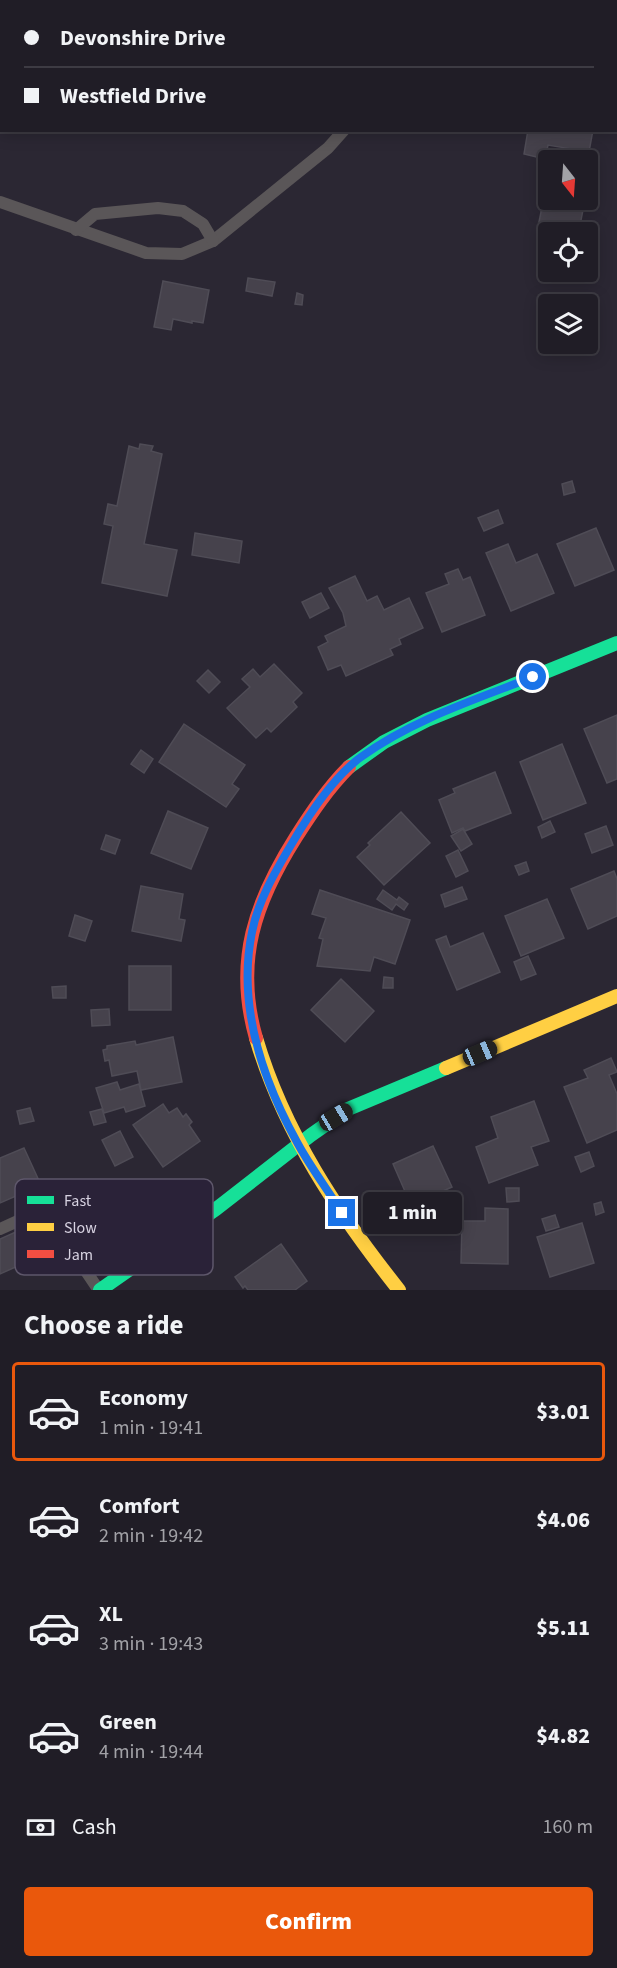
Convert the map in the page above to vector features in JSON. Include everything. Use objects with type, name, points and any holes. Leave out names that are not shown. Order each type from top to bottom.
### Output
[{"type":"street","points":[[399,1290],[342,1213],[299,1145],[267,1077],[247,994],[252,930],[264,895],[303,825],[339,777],[359,758],[402,731],[617,643]]},
{"type":"street","points":[[213,1210],[336,1117],[360,1103],[617,996]]},
{"type":"street","points":[[100,1290],[122,1275]]},
{"type":"lane","points":[[0,202],[146,254],[182,254],[213,241],[328,148],[342,132]]},
{"type":"lane","points":[[76,230],[95,214],[166,209],[183,211],[203,224],[213,241]]},
{"type":"lane","points":[[0,1229],[15,1222]]},
{"type":"lane","points":[[90,1275],[100,1290]]},
{"type":"building","points":[[528,132],[593,132],[589,150],[548,145],[547,150],[538,150],[538,157],[524,154]]},
{"type":"building","points":[[541,210],[583,210],[581,222],[539,222]]},
{"type":"building","points":[[248,278],[275,282],[272,296],[246,291]]},
{"type":"building","points":[[163,281],[209,290],[203,323],[173,319],[171,330],[154,327]]},
{"type":"building","points":[[297,293],[303,295],[302,305],[295,304]]},
{"type":"building","points":[[140,444],[153,446],[151,451],[162,454],[144,544],[177,550],[167,596],[102,583],[113,526],[104,524],[108,504],[117,506],[129,446],[139,449]]},
{"type":"building","points":[[572,481],[575,492],[564,495],[562,484]]},
{"type":"building","points":[[498,510],[503,523],[484,531],[478,518]]},
{"type":"building","points":[[596,528],[614,570],[575,586],[557,544]]},
{"type":"building","points":[[195,533],[242,541],[239,563],[192,555]]},
{"type":"building","points":[[508,544],[516,563],[537,554],[554,593],[511,611],[486,553]]},
{"type":"building","points":[[458,569],[463,580],[470,577],[485,615],[442,632],[426,593],[449,584],[445,574]]},
{"type":"building","points":[[355,576],[367,601],[377,596],[384,610],[409,598],[423,628],[399,639],[401,644],[390,649],[393,655],[346,676],[341,665],[328,670],[318,647],[328,642],[325,636],[346,626],[343,613],[329,588]]},
{"type":"building","points":[[321,593],[329,608],[310,618],[302,602]]},
{"type":"building","points":[[274,664],[302,693],[293,702],[297,707],[271,732],[267,728],[256,738],[227,708],[250,687],[242,679],[253,669],[260,677]]},
{"type":"building","points":[[208,670],[220,682],[209,693],[197,681]]},
{"type":"building","points":[[617,715],[617,779],[607,783],[584,729]]},
{"type":"building","points":[[184,724],[245,765],[232,784],[239,789],[226,807],[159,762]]},
{"type":"building","points":[[562,744],[586,803],[543,820],[520,762]]},
{"type":"building","points":[[141,750],[153,759],[144,773],[131,764]]},
{"type":"building","points":[[495,772],[511,813],[465,831],[463,828],[452,833],[439,800],[455,793],[453,789]]},
{"type":"building","points":[[168,811],[208,828],[191,869],[151,853]]},
{"type":"building","points":[[401,812],[430,843],[384,885],[357,857],[370,845],[368,843]]},
{"type":"building","points":[[550,821],[555,832],[542,838],[538,827]]},
{"type":"building","points":[[606,826],[613,845],[592,853],[585,834]]},
{"type":"building","points":[[463,829],[472,844],[461,851],[451,836]]},
{"type":"building","points":[[106,835],[120,840],[115,854],[101,849]]},
{"type":"building","points":[[458,850],[468,871],[456,877],[446,856]]},
{"type":"building","points":[[526,862],[529,871],[519,875],[515,866]]},
{"type":"building","points":[[614,871],[617,879],[617,916],[588,929],[571,889]]},
{"type":"building","points":[[141,886],[183,894],[179,919],[185,920],[181,941],[132,931]]},
{"type":"building","points":[[462,887],[467,899],[445,907],[441,895]]},
{"type":"building","points":[[320,890],[410,920],[395,964],[374,957],[370,971],[317,966],[323,939],[319,938],[326,918],[312,914]]},
{"type":"building","points":[[383,890],[397,900],[399,897],[408,904],[404,910],[396,904],[392,910],[377,899]]},
{"type":"building","points":[[547,899],[564,938],[521,956],[505,916]]},
{"type":"building","points":[[75,915],[92,921],[85,941],[69,936]]},
{"type":"building","points":[[483,933],[500,972],[457,990],[436,940],[446,936],[450,947]]},
{"type":"building","points":[[528,956],[536,974],[521,980],[514,962]]},
{"type":"building","points":[[129,966],[171,966],[171,1010],[129,1010]]},
{"type":"building","points":[[384,977],[393,978],[393,988],[383,988]]},
{"type":"building","points":[[341,979],[374,1011],[345,1042],[311,1010]]},
{"type":"building","points":[[66,986],[66,998],[53,998],[52,987]]},
{"type":"building","points":[[109,1009],[110,1025],[92,1026],[91,1010]]},
{"type":"building","points":[[173,1037],[182,1082],[141,1090],[137,1071],[112,1076],[109,1060],[105,1061],[103,1050],[107,1049],[107,1046],[135,1041],[136,1045]]},
{"type":"building","points":[[611,1058],[617,1072],[609,1075],[617,1094],[617,1130],[587,1143],[564,1087],[588,1078],[584,1070]]},
{"type":"building","points":[[117,1082],[120,1090],[139,1084],[145,1106],[126,1112],[124,1107],[104,1113],[96,1088]]},
{"type":"building","points":[[534,1101],[549,1141],[531,1147],[538,1165],[489,1183],[476,1147],[498,1138],[491,1117]]},
{"type":"building","points":[[163,1104],[169,1113],[177,1108],[183,1117],[186,1114],[192,1122],[189,1125],[200,1141],[163,1167],[133,1125]]},
{"type":"building","points":[[30,1108],[34,1121],[20,1124],[17,1111]]},
{"type":"building","points":[[102,1109],[106,1122],[94,1125],[90,1112]]},
{"type":"building","points":[[120,1131],[133,1157],[115,1166],[102,1140]]},
{"type":"building","points":[[433,1146],[452,1187],[411,1205],[393,1164]]},
{"type":"building","points":[[24,1148],[38,1179],[15,1179],[15,1196],[0,1203],[0,1158]]},
{"type":"building","points":[[589,1152],[594,1166],[581,1172],[575,1157]]},
{"type":"building","points":[[506,1188],[519,1188],[519,1201],[507,1202]]},
{"type":"building","points":[[601,1202],[604,1212],[596,1215],[594,1204]]},
{"type":"building","points":[[485,1208],[508,1209],[508,1264],[461,1263],[462,1221],[485,1221]]},
{"type":"building","points":[[555,1215],[559,1227],[546,1231],[542,1219]]},
{"type":"building","points":[[582,1223],[594,1263],[550,1277],[537,1237]]},
{"type":"building","points":[[15,1232],[15,1267],[0,1274],[0,1239]]},
{"type":"building","points":[[281,1244],[307,1281],[295,1290],[248,1290],[245,1286],[243,1288],[235,1277]]},
{"type":"traffic: fast","points":[[349,767],[384,742],[427,720],[617,643]]},
{"type":"traffic: fast","points":[[213,1211],[348,1109],[446,1068]]},
{"type":"traffic: fast","points":[[100,1290],[121,1275]]},
{"type":"traffic: slow","points":[[446,1068],[617,996]]},
{"type":"traffic: slow","points":[[256,1038],[282,1107],[315,1171],[355,1232],[399,1290]]},
{"type":"traffic: jam","points":[[256,1038],[247,983],[252,933],[260,909],[269,885],[296,837],[314,809],[349,767]]},
{"type":"route","points":[[342,1213],[299,1145],[279,1105],[267,1077],[256,1035],[247,994],[248,961],[252,930],[264,895],[282,860],[321,799],[359,758],[402,731],[533,677]]}]
